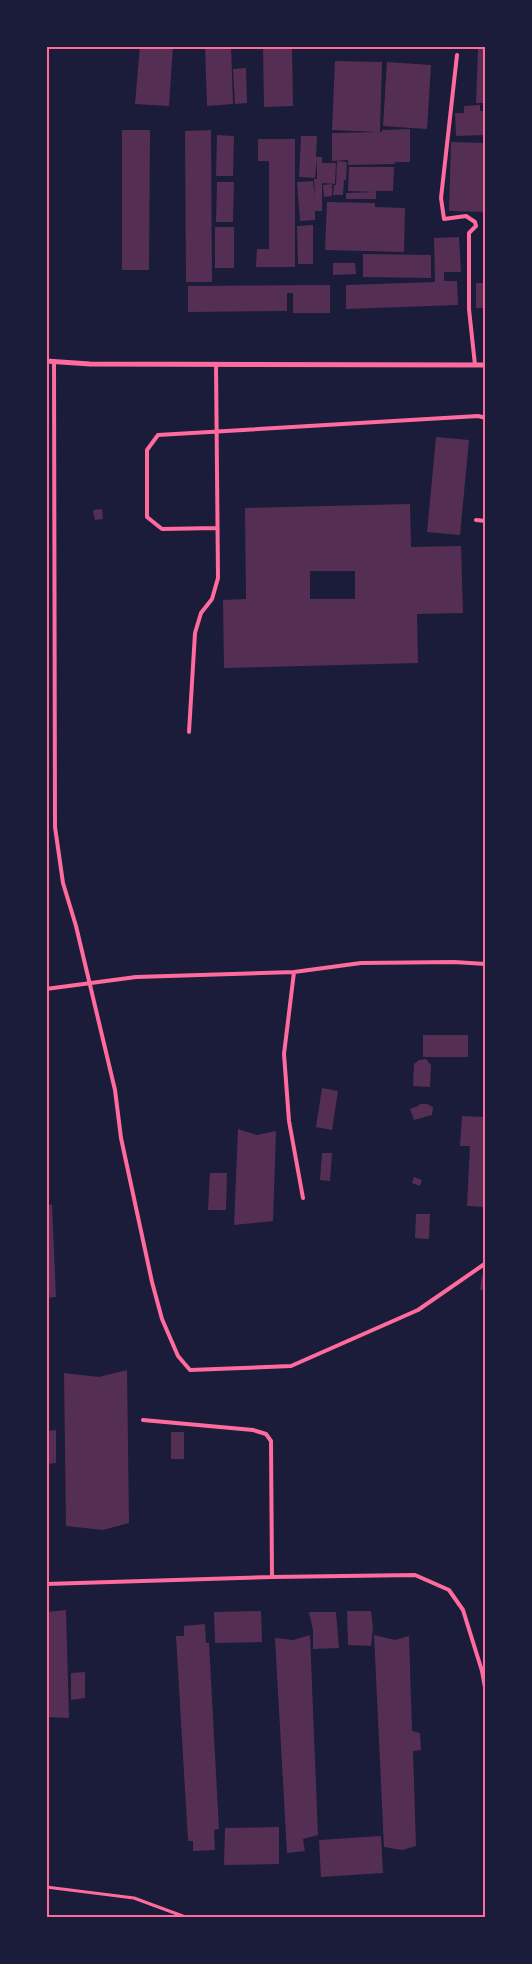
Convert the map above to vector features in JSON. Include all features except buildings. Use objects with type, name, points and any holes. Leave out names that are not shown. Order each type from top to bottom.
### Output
[{"type":"street","points":[[46,361],[90,364],[486,365]]},
{"type":"lane","points":[[457,55],[441,198],[444,219],[466,216],[475,222],[476,226],[469,233],[469,309],[475,365]]},
{"type":"lane","points":[[54,361],[55,827],[63,883],[76,926],[115,1090],[121,1138],[152,1282],[162,1319],[178,1356],[190,1370],[291,1366],[418,1310],[486,1264]]},
{"type":"lane","points":[[189,732],[195,633],[201,612],[212,599],[218,578],[216,364]]},
{"type":"lane","points":[[217,528],[162,529],[147,517],[147,450],[158,435],[468,417],[486,418]]},
{"type":"lane","points":[[476,520],[486,521]]},
{"type":"lane","points":[[46,989],[136,977],[294,972],[361,963],[454,962],[486,964]]},
{"type":"lane","points":[[294,972],[284,1054],[289,1121],[303,1198]]},
{"type":"lane","points":[[142,1420],[253,1430],[266,1434],[271,1441],[272,1577]]},
{"type":"lane","points":[[46,1584],[272,1577],[416,1575],[449,1590],[463,1610],[482,1672],[486,1694]]},
{"type":"path","points":[[46,1887],[134,1898],[188,1918]]}]
